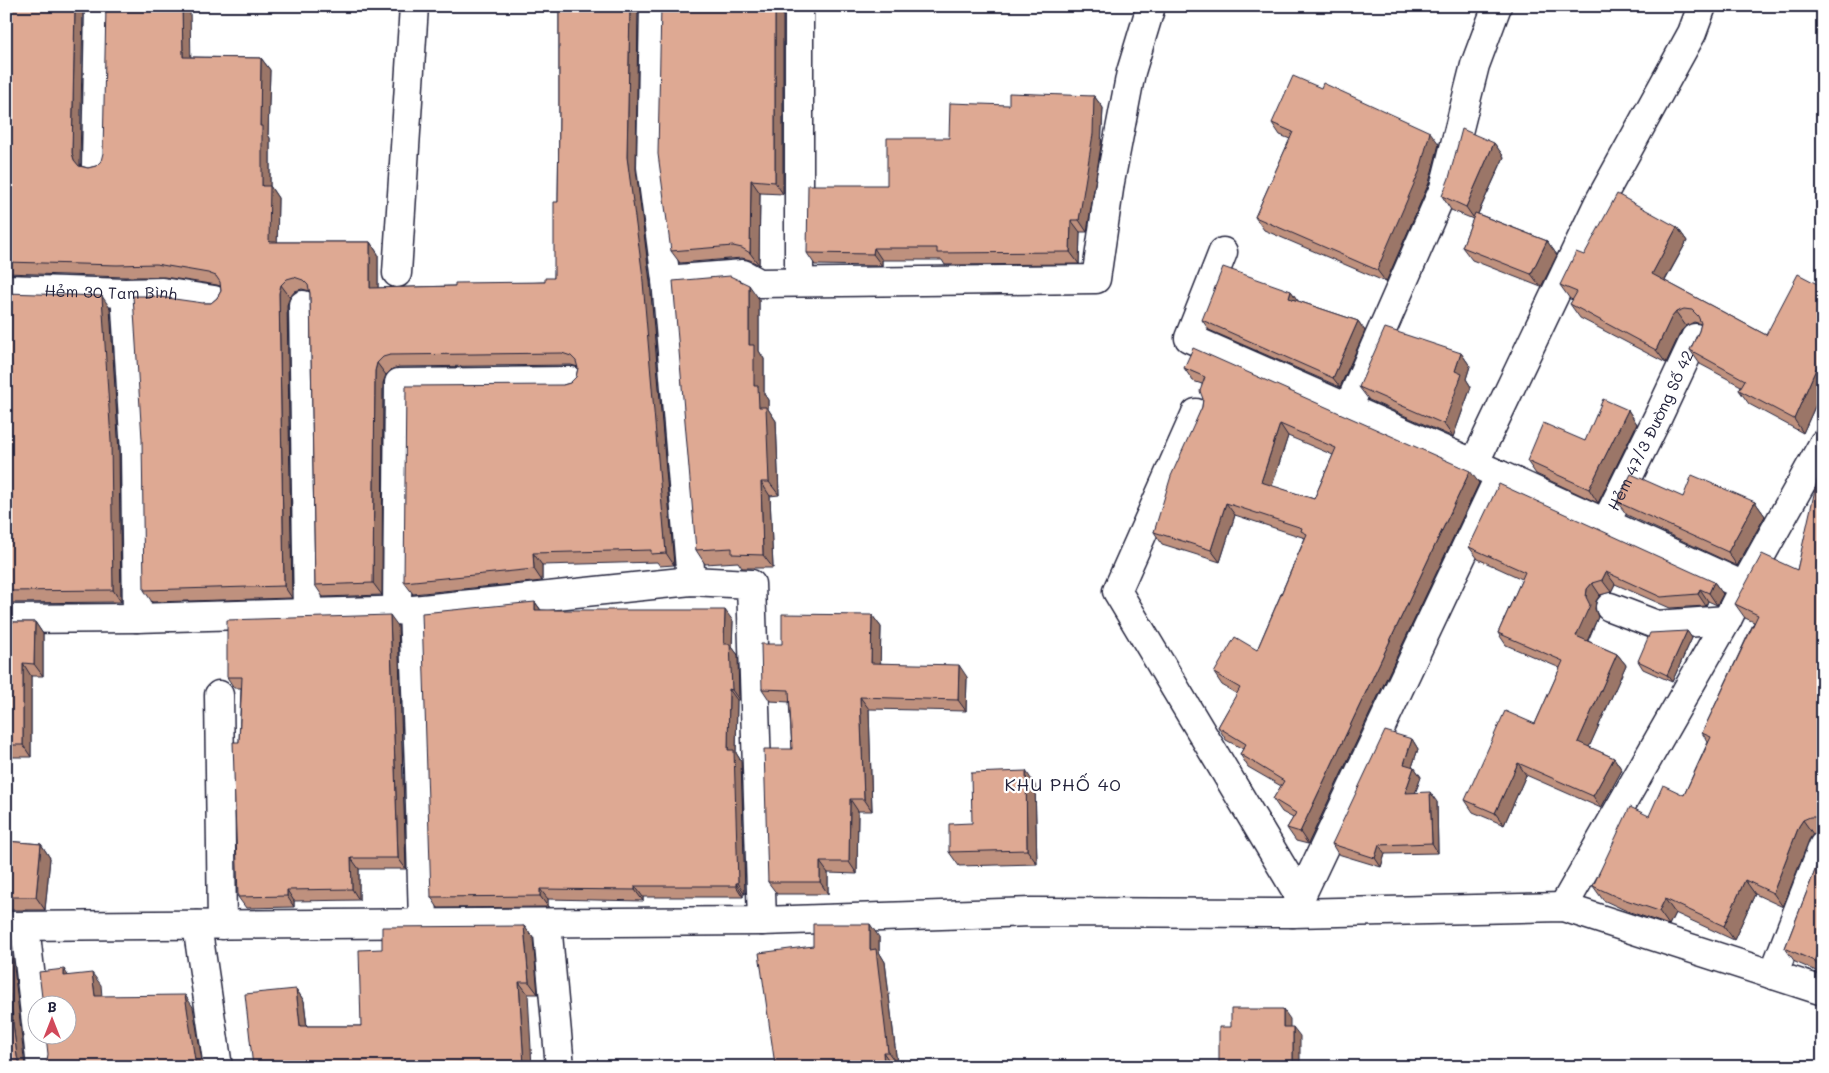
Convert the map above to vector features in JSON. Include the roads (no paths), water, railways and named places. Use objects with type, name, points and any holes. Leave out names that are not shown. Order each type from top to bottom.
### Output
[{"type":"street","points":[[96,165],[99,6]]},
{"type":"street","points":[[397,273],[414,6]]},
{"type":"street","points":[[654,6],[651,167],[666,280],[691,581]]},
{"type":"street","points":[[799,6],[799,282]]},
{"type":"street","points":[[666,280],[744,274],[759,283],[1096,279],[1110,182],[1131,72],[1151,6]]},
{"type":"street","points":[[1348,408],[1444,188],[1475,65],[1497,6]]},
{"type":"street","points":[[1474,464],[1598,204],[1692,33],[1702,6]]},
{"type":"street","points":[[1223,252],[1189,338],[1500,475],[1744,586]]},
{"type":"street","name":"Hẻm 30 Tam Bình","points":[[6,289],[125,293],[162,292],[214,300]]},
{"type":"street","points":[[125,293],[135,452],[137,618]]},
{"type":"street","points":[[303,304],[308,613]]},
{"type":"street","name":"Hẻm 47/3 Đường Số 42","points":[[1605,524],[1695,338]]},
{"type":"street","points":[[422,923],[420,768],[405,610],[399,383],[571,381]]},
{"type":"street","points":[[1196,413],[1117,590],[1297,905]]},
{"type":"street","points":[[1563,907],[1727,620],[1823,444]]},
{"type":"street","points":[[1297,905],[1500,475]]},
{"type":"street","points":[[6,619],[137,618],[405,610],[691,581],[751,584],[762,921]]},
{"type":"street","points":[[1610,607],[1657,625],[1727,620]]},
{"type":"street","points":[[218,1067],[209,925],[219,695]]},
{"type":"street","points":[[1772,975],[1823,846]]},
{"type":"street","points":[[41,1067],[16,926],[762,921],[1297,905],[1563,907],[1823,991]]},
{"type":"street","points":[[547,923],[560,1067]]},
{"type":"district","name":"KHU PHỐ 40","points":[[1063,785]]}]
